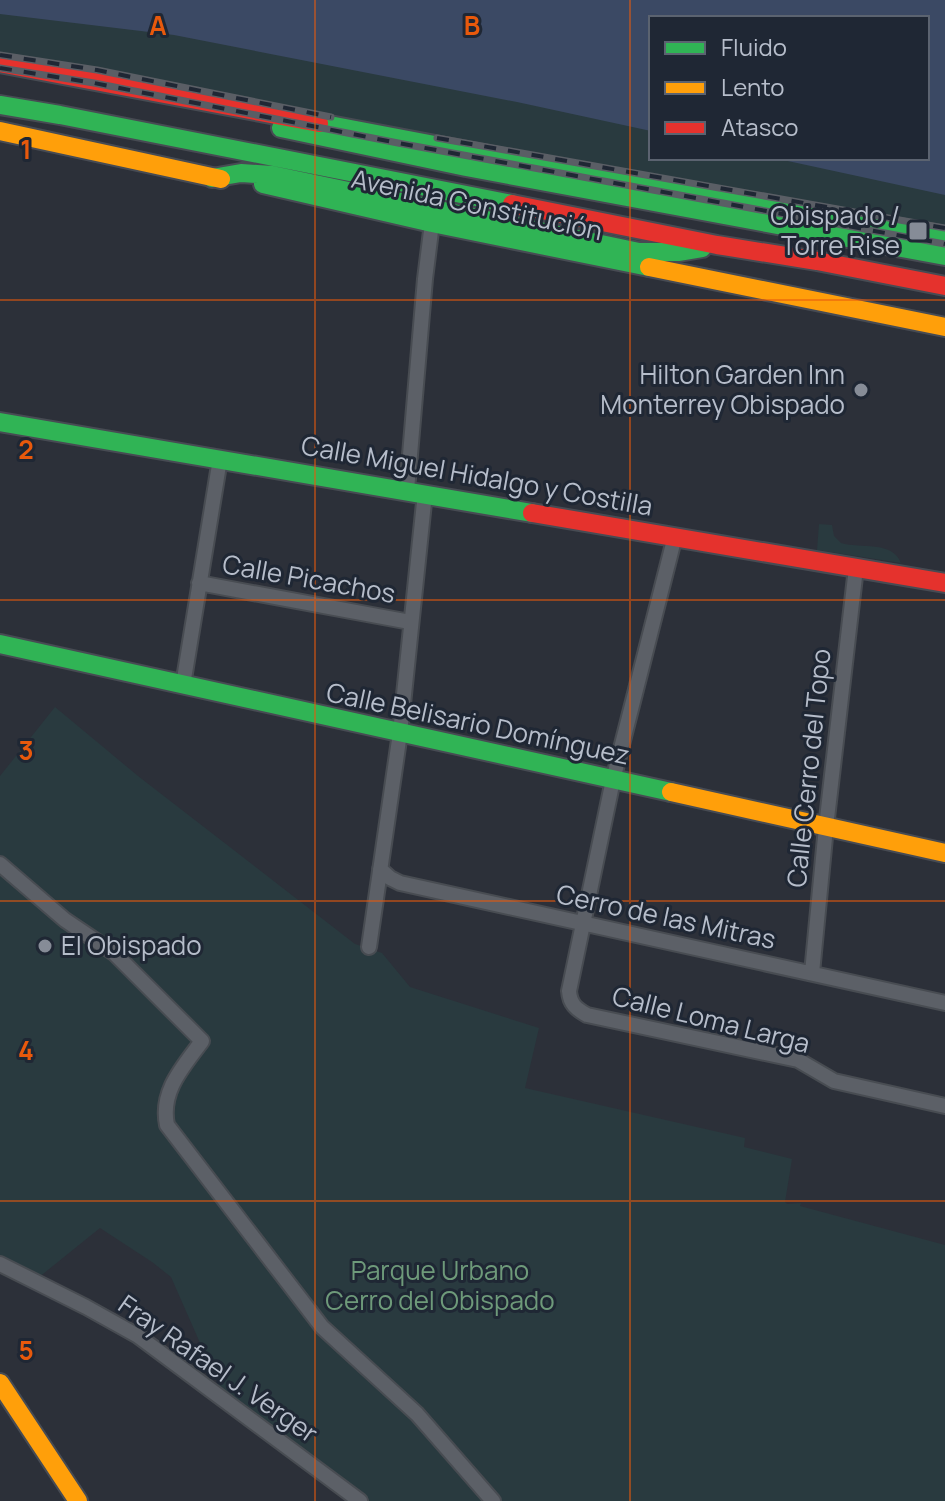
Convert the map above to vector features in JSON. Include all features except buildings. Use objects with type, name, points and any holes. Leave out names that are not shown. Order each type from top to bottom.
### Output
[{"type":"main road","name":"Avenida Constitución","points":[[0,63],[540,165],[945,236]]},
{"type":"main road","name":"Avenida Constitución","points":[[0,75],[232,117],[466,167],[945,256]]},
{"type":"main road","name":"Avenida Constitución","points":[[0,105],[717,245],[817,261],[847,278],[944,290]]},
{"type":"main road","name":"Avenida Constitución","points":[[0,131],[212,178],[267,185],[432,223],[945,327]]},
{"type":"main road","points":[[212,178],[241,173],[272,175],[639,252],[678,252],[717,245]]},
{"type":"main road","name":"Calle Miguel Hidalgo y Costilla","points":[[0,422],[945,583]]},
{"type":"main road","name":"Calle Belisario Domínguez","points":[[0,644],[945,853]]},
{"type":"main road","points":[[0,1383],[78,1501]]},
{"type":"street","points":[[369,947],[400,733],[410,622],[425,279],[432,223]]},
{"type":"street","points":[[183,685],[220,459]]},
{"type":"street","points":[[585,924],[613,780],[675,536]]},
{"type":"street","name":"Calle Cerro del Topo","points":[[812,973],[856,568]]},
{"type":"street","name":"Calle Picachos","points":[[199,583],[410,622]]},
{"type":"street","points":[[0,864],[65,920],[114,953],[202,1041],[167,1095],[167,1125],[322,1327],[417,1414],[493,1501]]},
{"type":"street","name":"Cerro de las Mitras","points":[[380,869],[400,883],[945,1003]]},
{"type":"street","name":"Calle Loma Larga","points":[[585,924],[569,998],[574,1007],[587,1015],[798,1060],[834,1081],[945,1106]]},
{"type":"street","name":"Fray Rafael J. Verger","points":[[0,1264],[138,1336],[360,1501]]},
{"type":"green space","points":[[0,0],[945,0],[945,227],[0,61]]},
{"type":"green space","points":[[819,524],[832,525],[834,536],[841,543],[883,548],[897,556],[901,563],[817,550]]},
{"type":"green space","name":"Parque Urbano Cerro del Obispado","points":[[55,707],[138,776],[355,944],[382,953],[410,987],[539,1028],[525,1088],[745,1138],[744,1147],[792,1159],[787,1204],[801,1203],[800,1206],[945,1245],[945,1501],[370,1501],[219,1386],[171,1277],[100,1228],[33,1282],[0,1262],[0,776]]},
{"type":"water","points":[[0,0],[945,0],[945,195],[783,160],[929,160],[929,16],[649,16],[649,131],[174,35],[0,14]]},
{"type":"railway","points":[[0,55],[97,70],[331,117]]},
{"type":"railway","points":[[0,68],[94,83],[398,143],[945,244]]},
{"type":"railway","points":[[437,138],[945,228]]},
{"type":"traffic: fast","points":[[0,105],[512,204]]},
{"type":"traffic: fast","points":[[319,123],[945,236]]},
{"type":"traffic: fast","points":[[281,128],[466,167],[945,256]]},
{"type":"traffic: fast","points":[[212,178],[241,173],[272,175],[639,252],[678,252],[702,248]]},
{"type":"traffic: fast","points":[[263,184],[432,223],[649,267]]},
{"type":"traffic: fast","points":[[0,422],[532,513]]},
{"type":"traffic: fast","points":[[0,644],[671,792]]},
{"type":"traffic: slow","points":[[0,131],[221,179]]},
{"type":"traffic: slow","points":[[649,267],[945,327]]},
{"type":"traffic: slow","points":[[671,792],[945,853]]},
{"type":"traffic: slow","points":[[0,1383],[78,1501]]},
{"type":"traffic: jam","points":[[0,63],[319,123]]},
{"type":"traffic: jam","points":[[512,204],[945,286]]},
{"type":"traffic: jam","points":[[532,513],[945,583]]},
{"type":"place","name":"Obispado / Torre Rise","points":[[918,231]]},
{"type":"place","name":"Hilton Garden Inn Monterrey Obispado","points":[[861,390]]},
{"type":"place","name":"El Obispado","points":[[45,946]]}]
